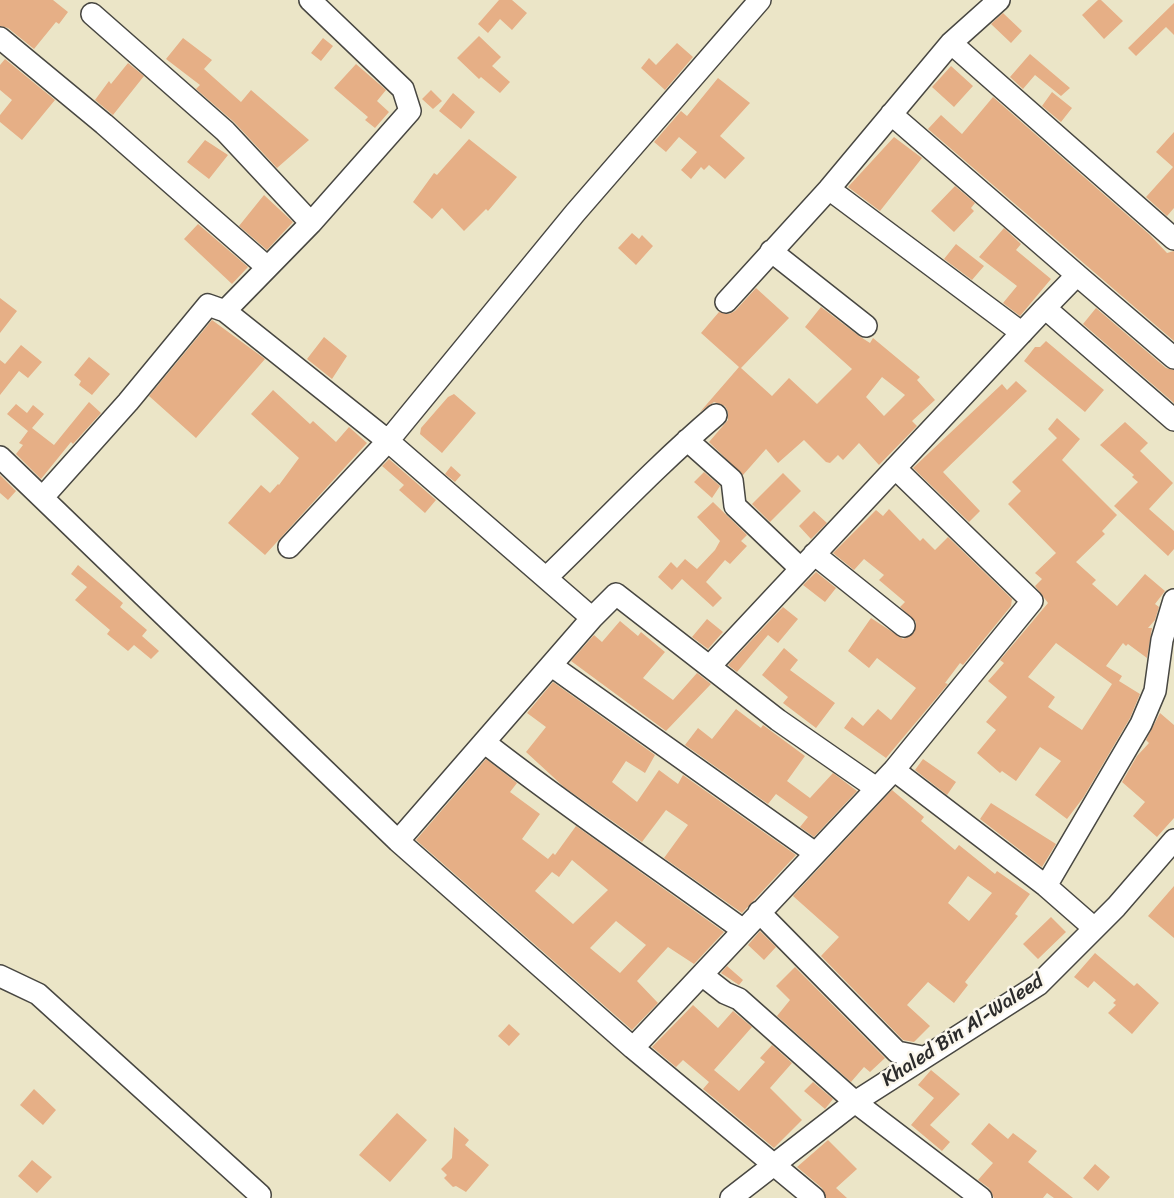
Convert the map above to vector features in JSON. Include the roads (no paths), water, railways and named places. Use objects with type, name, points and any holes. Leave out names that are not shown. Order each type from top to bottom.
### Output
[{"type":"street","points":[[225,311],[311,223],[410,111],[404,89],[310,0]]},
{"type":"street","points":[[289,548],[388,441],[568,222],[760,0]]},
{"type":"street","points":[[726,302],[829,189],[951,43],[999,0]]},
{"type":"street","points":[[92,14],[225,131],[311,223]]},
{"type":"street","points":[[0,39],[104,124],[267,267]]},
{"type":"street","points":[[951,43],[1174,239]]},
{"type":"street","points":[[891,114],[1174,358]]},
{"type":"street","points":[[829,189],[1022,333]]},
{"type":"street","points":[[771,251],[866,326]]},
{"type":"street","points":[[710,666],[1077,274]]},
{"type":"street","points":[[43,497],[128,402],[208,305],[225,311],[388,441],[592,618]]},
{"type":"street","points":[[1045,308],[1174,420]]},
{"type":"street","points":[[546,578],[687,440],[716,415]]},
{"type":"street","points":[[687,440],[732,480],[735,506],[807,561],[904,626]]},
{"type":"street","points":[[0,457],[398,841],[633,1048],[764,1158],[776,1164],[814,1198]]},
{"type":"street","points":[[633,1048],[894,770],[1032,601],[895,468]]},
{"type":"street","points":[[398,841],[592,618],[616,594],[778,720],[876,788]]},
{"type":"street","points":[[1046,886],[1141,724],[1155,691],[1168,615],[1174,600]]},
{"type":"street","points":[[552,666],[815,853]]},
{"type":"street","points":[[484,742],[559,801],[654,865],[743,930]]},
{"type":"street","points":[[894,770],[1046,886],[1094,928]]},
{"type":"street","name":"Khaled Bin Al-Waleed","points":[[731,1198],[855,1102],[922,1057],[1038,985],[1116,907],[1173,844]]},
{"type":"street","points":[[759,912],[897,1052],[922,1057]]},
{"type":"street","points":[[702,975],[725,993],[739,999],[855,1102],[981,1198]]},
{"type":"street","points":[[0,976],[38,994],[260,1195]]}]
